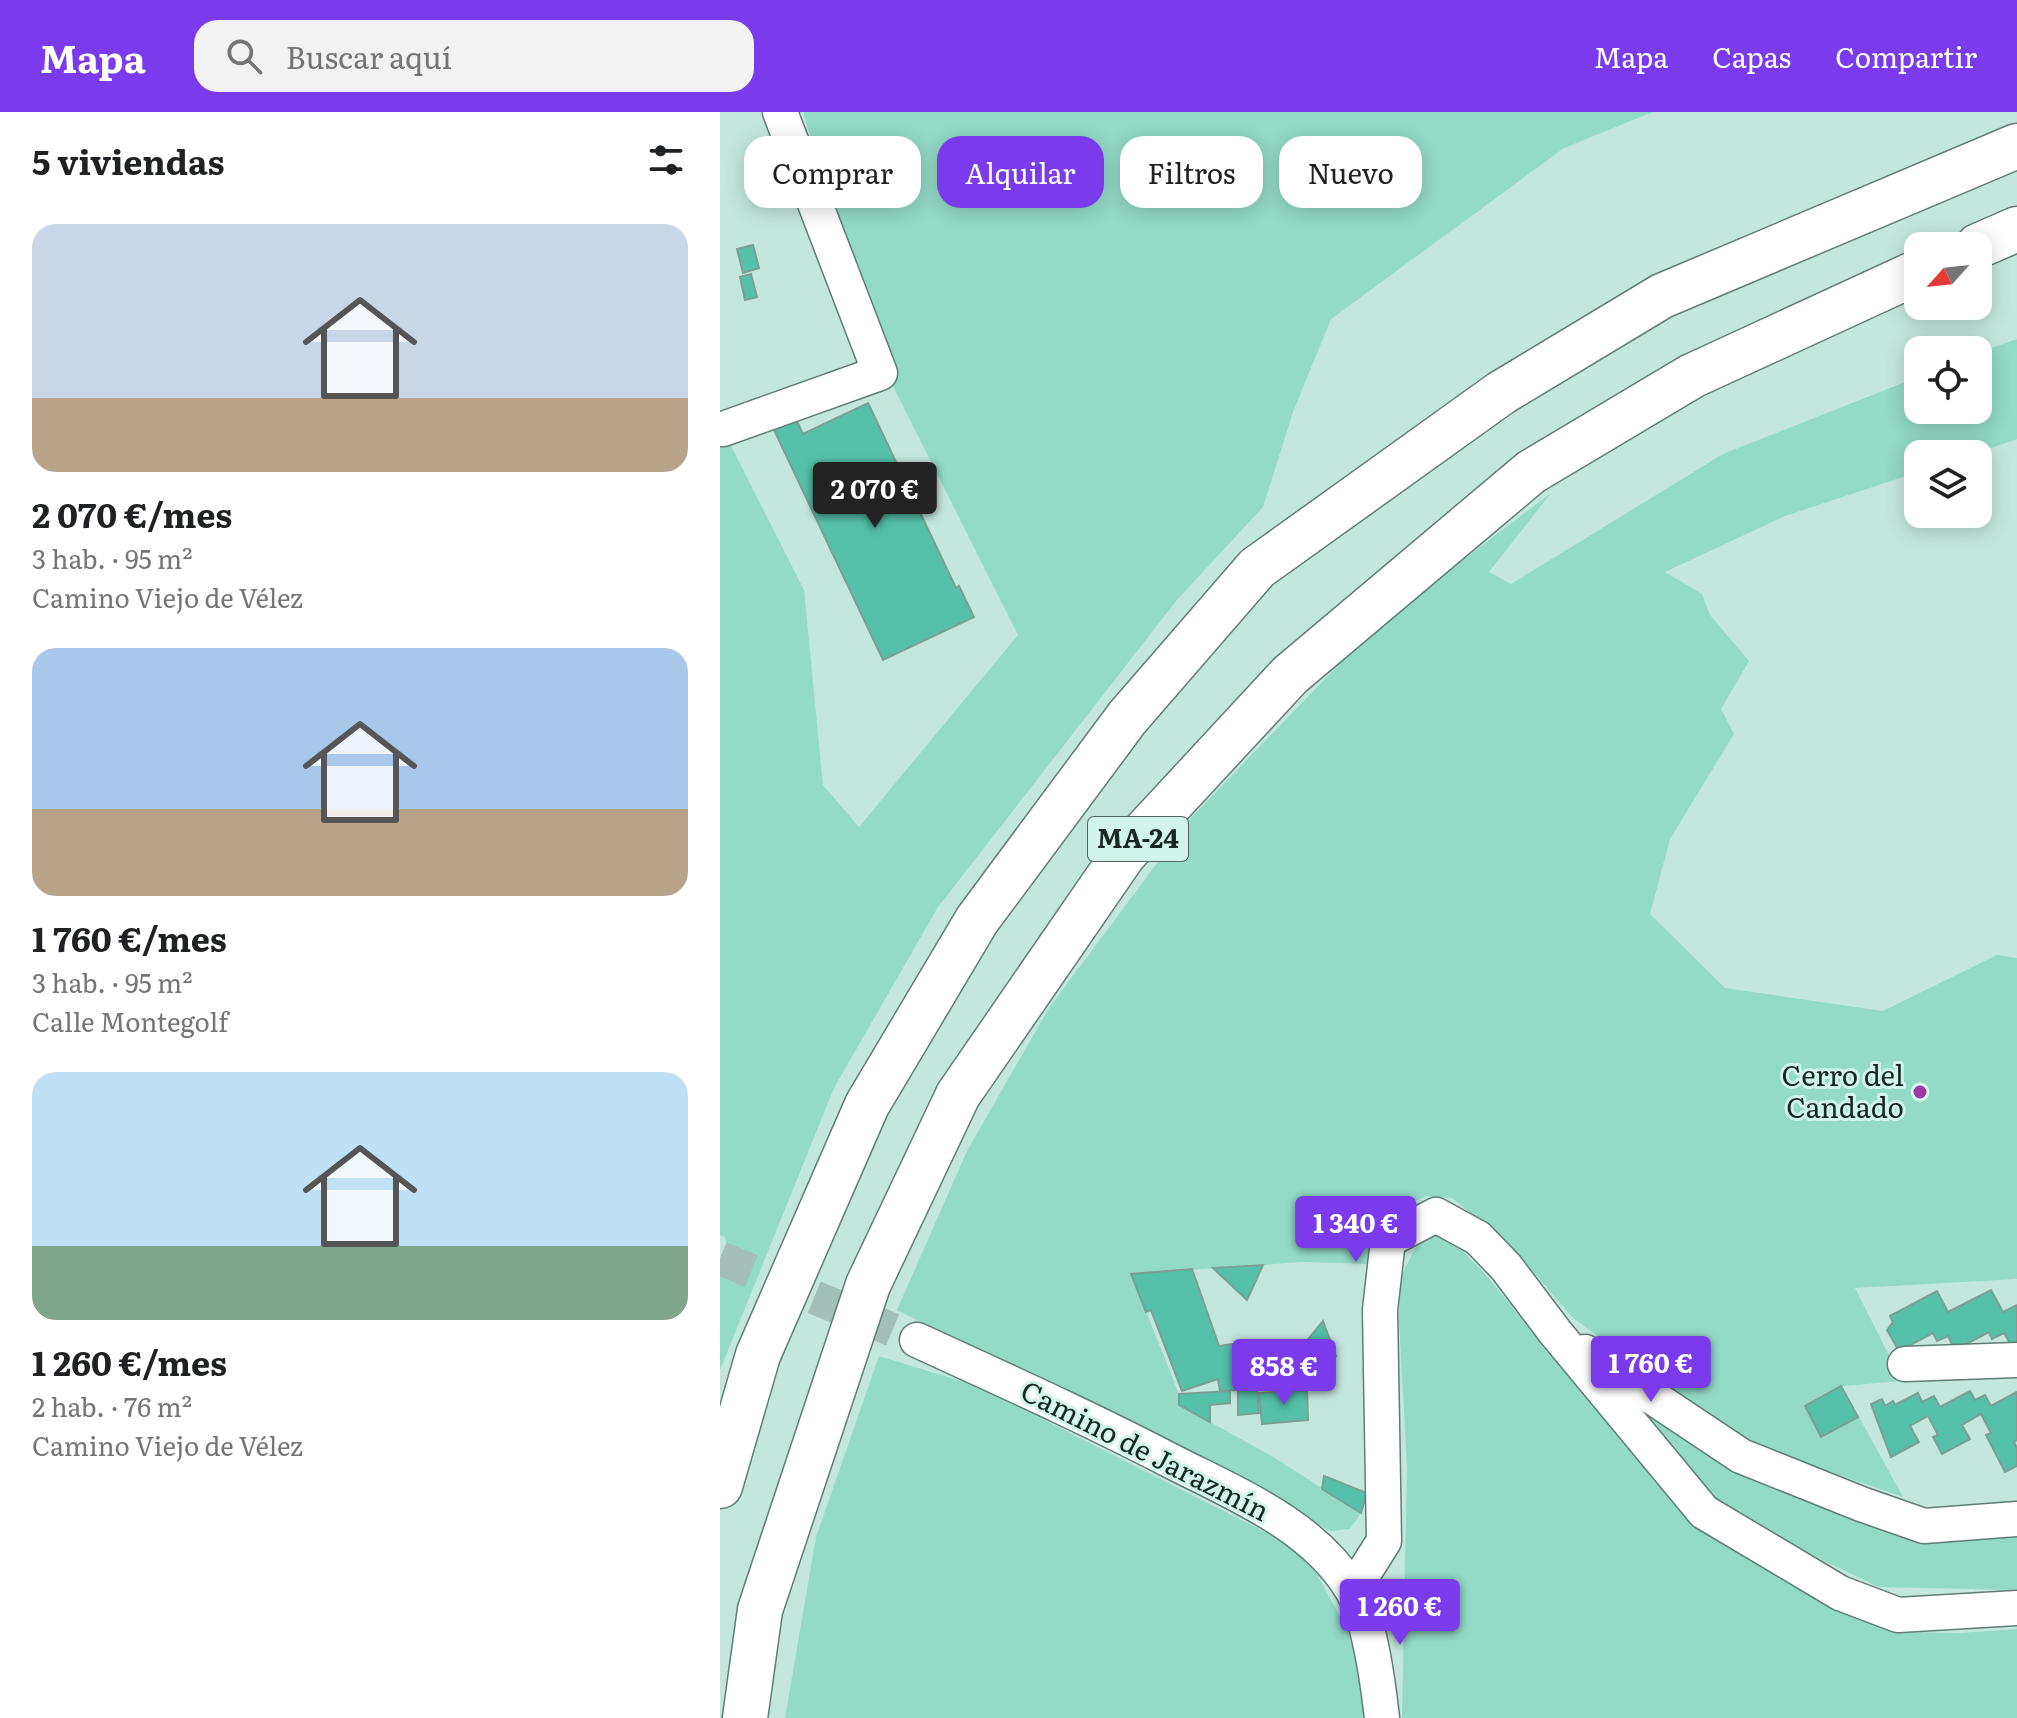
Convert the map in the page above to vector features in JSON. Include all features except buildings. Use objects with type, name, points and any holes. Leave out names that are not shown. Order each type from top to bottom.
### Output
[{"type":"highway","name":"MA-24","points":[[720,1486],[758,1355],[867,1105],[977,920],[1127,718],[1257,568],[1501,393],[1662,296],[2017,146]]},
{"type":"highway","points":[[1992,240],[2017,229]]},
{"type":"highway","name":"MA-24","points":[[745,1718],[760,1610],[868,1285],[958,1095],[1124,854],[1290,675],[1531,472],[1692,376],[1904,278]]},
{"type":"street","points":[[721,426],[880,373],[780,112]]},
{"type":"street","points":[[1382,1718],[1369,1641],[1353,1590],[1384,1541],[1380,1310],[1388,1240],[1436,1215],[1478,1238],[1506,1267],[1555,1332],[1704,1512],[1840,1593],[1898,1615],[2017,1608]]},
{"type":"street","points":[[1555,1332],[1741,1456],[1924,1526],[2017,1519]]},
{"type":"street","name":"Camino de Jarazmín","points":[[917,1340],[1099,1423],[1265,1509],[1324,1553],[1353,1590]]},
{"type":"street","points":[[1905,1364],[2017,1360]]},
{"type":"green space","points":[[803,112],[1653,112],[1564,148],[1331,319],[1293,412],[1263,507],[1176,601],[938,907],[834,1088],[720,1370],[720,1269],[728,1249],[725,1237],[720,1235],[720,439],[727,438],[804,590],[823,785],[859,827],[1018,635],[892,384],[832,208],[921,208],[921,136],[810,136]]},
{"type":"green space","points":[[2017,339],[2017,439],[1992,448],[1992,440],[1904,440],[1904,477],[1785,516],[1665,572],[1702,594],[1710,615],[1749,661],[1721,709],[1734,734],[1670,839],[1650,914],[1725,988],[1883,1011],[1997,955],[2017,958],[2017,1279],[1855,1288],[1902,1381],[1842,1386],[1903,1497],[1737,1440],[1572,1317],[1508,1243],[1452,1198],[1427,1196],[1401,1208],[1378,1233],[1369,1264],[1303,1262],[1131,1274],[1179,1394],[1179,1405],[1270,1455],[1361,1513],[1350,1529],[1331,1531],[897,1310],[967,1151],[1049,1008],[1190,819],[1373,629],[1551,493],[1489,572],[1511,584],[1723,454],[1904,383],[1904,424],[1992,424],[1992,348]]},
{"type":"green space","points":[[1436,1233],[1452,1240],[1483,1272],[1684,1511],[1848,1614],[1904,1632],[1959,1633],[2017,1629],[2017,1718],[1402,1718],[1407,1466],[1399,1321],[1401,1276],[1417,1245]]},
{"type":"green space","points":[[879,1356],[977,1386],[1291,1545],[1317,1574],[1358,1650],[1366,1718],[785,1718],[816,1537]]},
{"type":"green space","points":[[1601,1372],[1746,1472],[1877,1529],[1955,1542],[2017,1533],[2017,1590],[1879,1587],[1818,1558],[1714,1501]]},
{"type":"tunnel","points":[[720,1258],[917,1340]]},
{"type":"place","name":"Cerro del Candado","points":[[1920,1092]]}]
